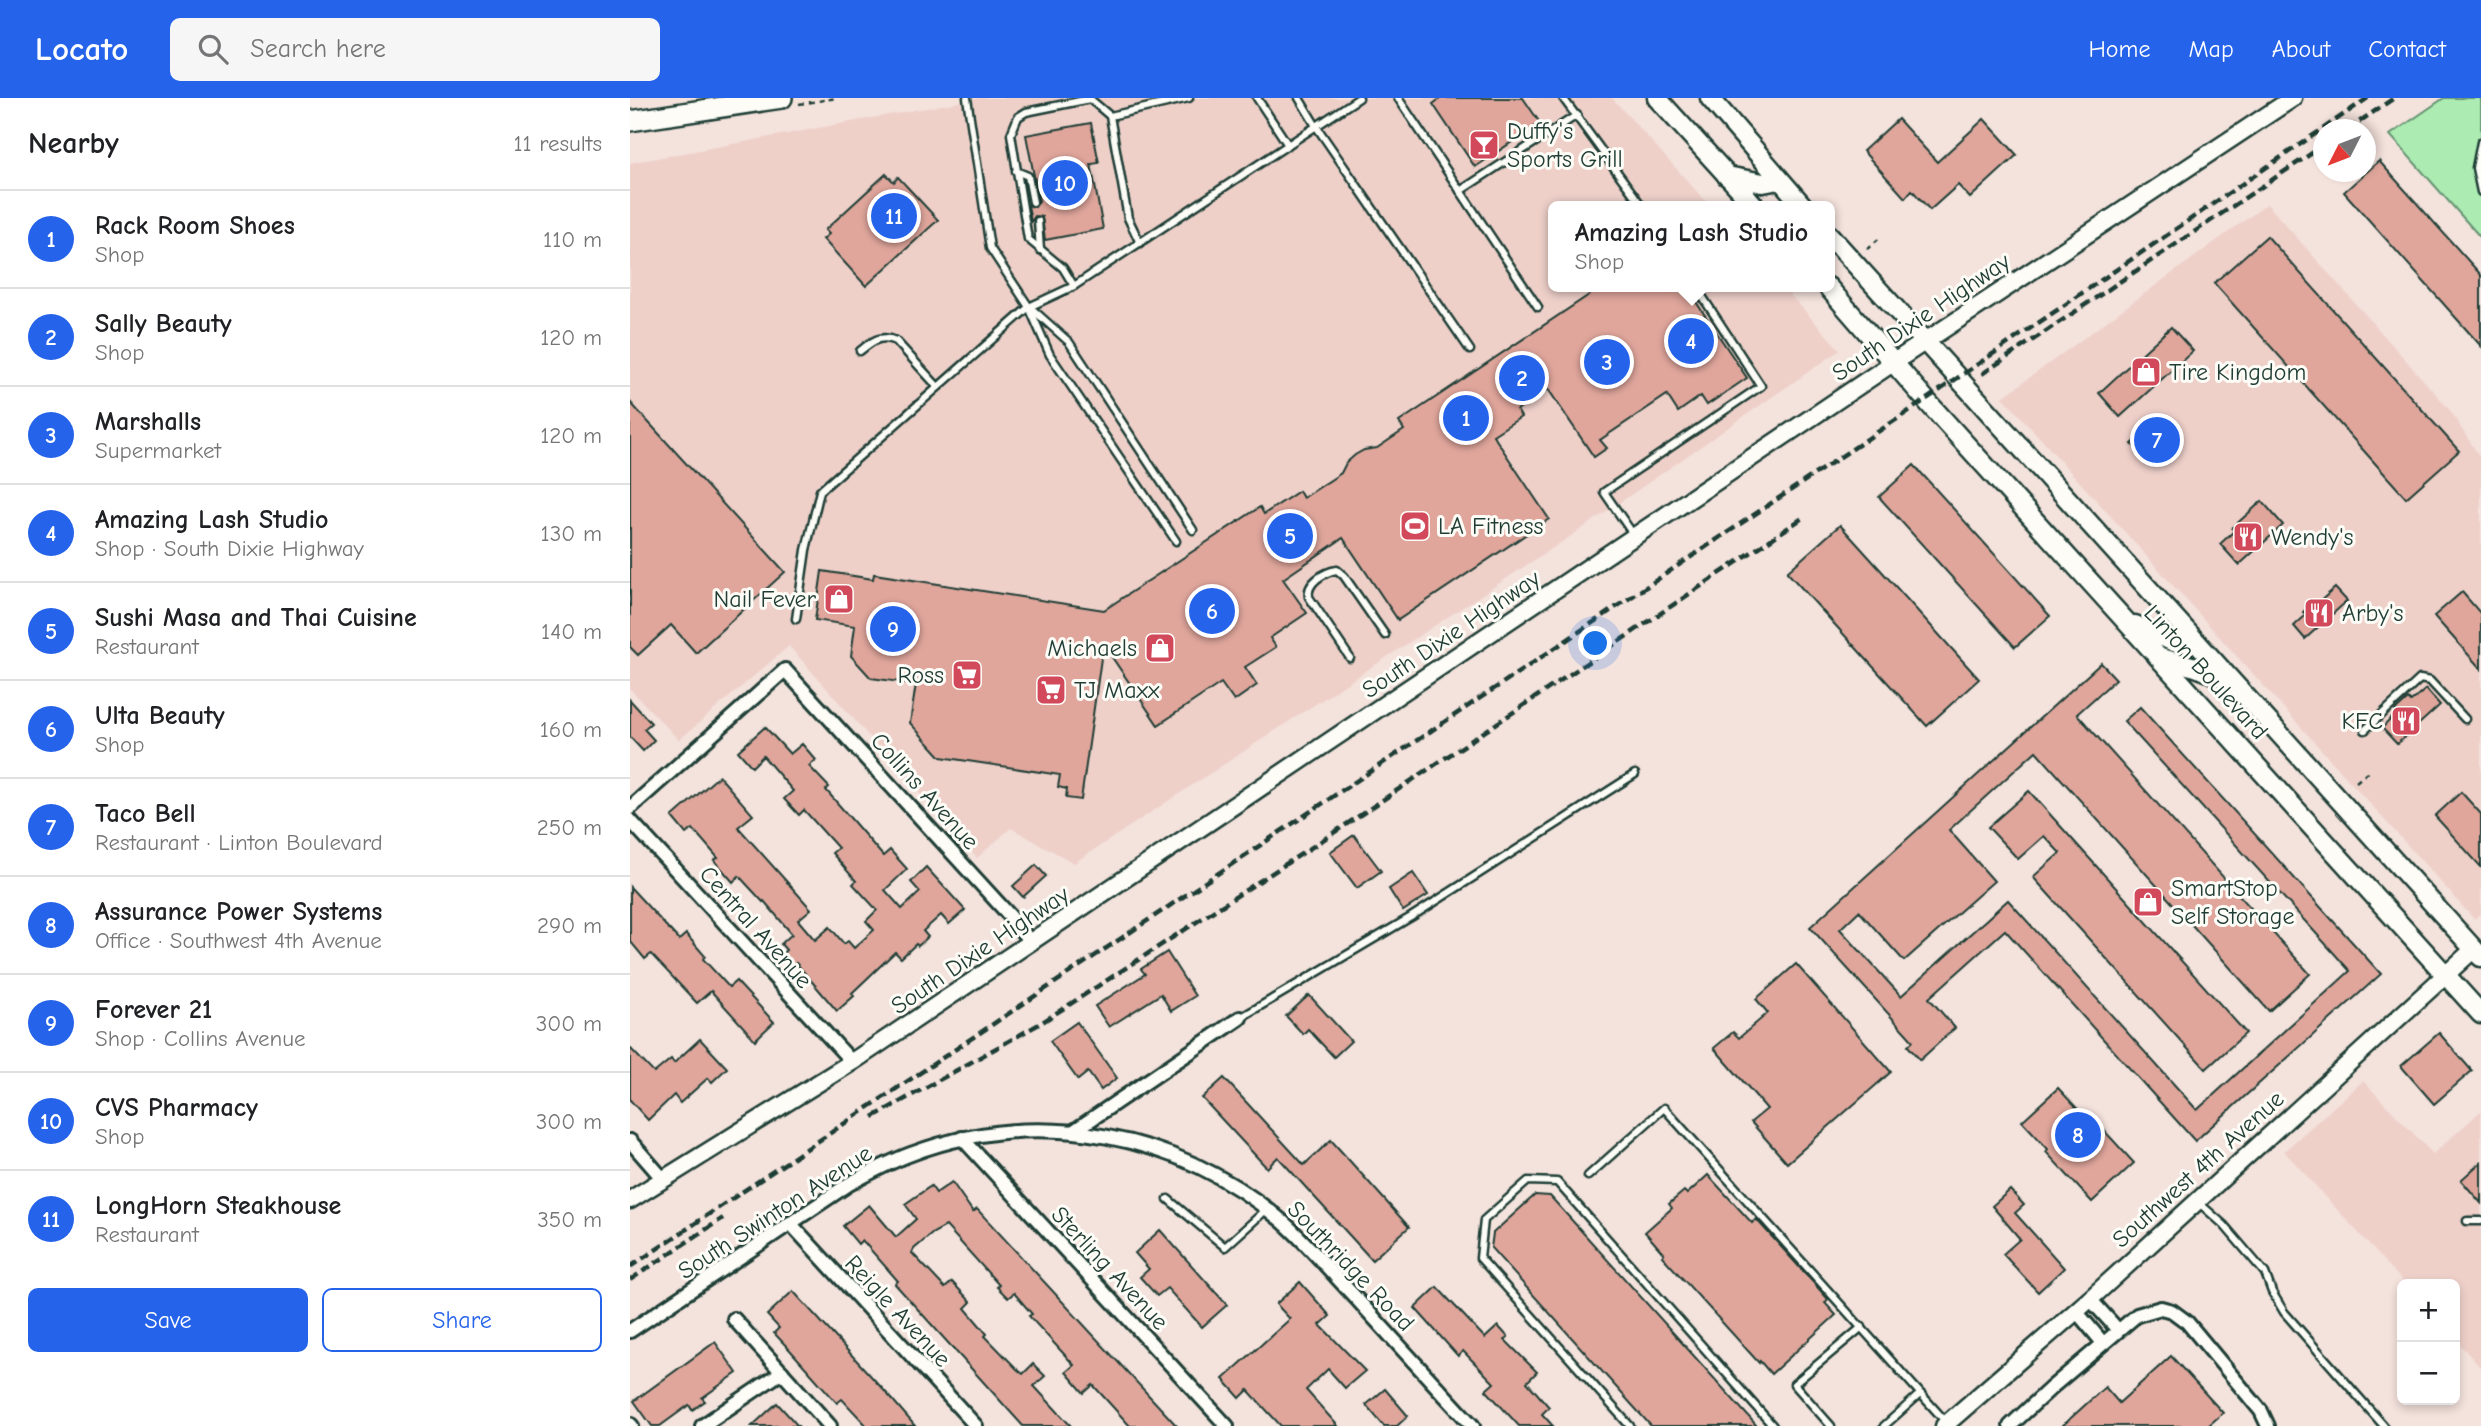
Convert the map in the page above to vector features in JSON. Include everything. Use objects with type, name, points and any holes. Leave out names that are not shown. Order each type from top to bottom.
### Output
[{"type":"main road","points":[[630,121],[782,98]]},
{"type":"main road","points":[[1657,98],[1750,201]]},
{"type":"main road","points":[[1710,98],[1798,201]]},
{"type":"main road","points":[[1727,176],[1763,183],[1779,180]]},
{"type":"main road","name":"Linton Boulevard","points":[[1835,242],[2230,680],[2479,950]]},
{"type":"main road","name":"Linton Boulevard","points":[[1832,292],[1932,407],[2481,1014]]},
{"type":"main road","points":[[2126,620],[2174,642],[2197,643]]},
{"type":"main road","points":[[2160,657],[2230,680]]},
{"type":"street","name":"South Dixie Highway","points":[[630,1200],[852,1062],[2292,98]]},
{"type":"street","name":"Collins Avenue","points":[[630,808],[785,670],[1031,943]]},
{"type":"street","name":"Central Avenue","points":[[630,820],[852,1062]]},
{"type":"street","name":"Southwest 4th Avenue","points":[[1946,1425],[2090,1299],[2446,975],[2479,950]]},
{"type":"street","points":[[1074,1131],[1240,1018]]},
{"type":"street","name":"South Swinton Avenue","points":[[630,1331],[849,1184],[910,1154],[962,1138],[1031,1130],[1074,1131],[1126,1139],[1181,1158]]},
{"type":"street","name":"Sterling Avenue","points":[[962,1138],[1227,1426]]},
{"type":"street","points":[[630,1141],[663,1179]]},
{"type":"street","name":"Southridge Road","points":[[1181,1158],[1227,1181],[1266,1209],[1302,1240],[1473,1426]]},
{"type":"street","name":"Reigle Avenue","points":[[790,1223],[976,1426]]},
{"type":"street","points":[[2090,1299],[2118,1330]]},
{"type":"street","points":[[2010,1426],[2137,1315],[2161,1308],[2172,1311],[2187,1322],[2261,1410],[2268,1426]]},
{"type":"street","points":[[2076,1311],[2103,1343]]},
{"type":"street","points":[[734,1319],[830,1426]]},
{"type":"street","points":[[702,1426],[782,1372]]},
{"type":"lane","points":[[967,98],[990,247],[1029,307],[1050,355],[1176,541]]},
{"type":"lane","points":[[1110,116],[1189,98]]},
{"type":"lane","points":[[1256,98],[1288,145]]},
{"type":"lane","points":[[1299,98],[1470,350]]},
{"type":"lane","points":[[796,619],[806,550],[820,492],[1029,307],[1074,286],[1359,98]]},
{"type":"lane","points":[[1398,98],[1538,307]]},
{"type":"lane","points":[[1563,98],[1638,201]]},
{"type":"lane","points":[[1074,286],[1063,268],[1028,239],[1011,134],[1018,117],[1026,112],[1090,99],[1110,116],[1128,218],[1140,243]]},
{"type":"lane","points":[[1460,191],[1577,115]]},
{"type":"lane","points":[[2481,142],[2476,169],[2481,192]]},
{"type":"lane","points":[[1016,171],[1028,176],[1033,202]]},
{"type":"lane","points":[[1038,221],[1040,250]]},
{"type":"lane","points":[[1635,537],[1604,492],[1761,386],[1699,292]]},
{"type":"lane","points":[[1029,307],[1069,342],[1193,530]]},
{"type":"lane","points":[[860,351],[878,338],[891,338],[897,341],[938,387]]},
{"type":"lane","points":[[1350,658],[1309,597],[1308,590],[1311,585],[1329,571],[1336,570],[1344,576],[1385,635]]},
{"type":"lane","points":[[2365,730],[2420,679],[2430,681],[2465,719]]},
{"type":"lane","points":[[1240,1018],[1411,917],[1635,774]]},
{"type":"lane","points":[[1588,1176],[1664,1108],[1862,1327],[1946,1425]]},
{"type":"lane","points":[[1630,1426],[1480,1258],[1483,1220],[1528,1181],[1557,1182],[1773,1426]]},
{"type":"lane","points":[[1168,1199],[1224,1247],[1266,1209]]},
{"type":"lane","points":[[2197,1201],[2224,1225],[2265,1273],[2284,1312],[2384,1426]]},
{"type":"lane","points":[[2467,1222],[2481,1221]]},
{"type":"lane","points":[[1830,1426],[1794,1384],[1862,1327]]},
{"type":"lane","points":[[1884,1426],[1920,1394]]},
{"type":"path","points":[[1867,249],[1882,236]]},
{"type":"path","points":[[2356,782],[2368,772]]},
{"type":"shaded area","points":[[980,98],[1612,98],[1705,201],[1548,201],[1548,292],[1788,292],[1840,350],[1580,530],[1074,863],[1011,828],[977,858],[789,646],[679,740],[630,689],[630,163]]},
{"type":"shaded area","points":[[2267,204],[2449,409],[2481,459],[2481,913],[2474,919],[2003,397]]},
{"type":"shaded area","points":[[2363,1081],[2433,1154],[2481,1111],[2481,1368],[2460,1345],[2460,1279],[2400,1279],[2284,1151]]},
{"type":"green space","points":[[2444,98],[2481,98],[2481,238],[2390,135]]},
{"type":"building","name":"Duffy's Sports Grill","points":[[1441,98],[1523,98],[1540,123],[1475,167],[1433,104]]},
{"type":"building","points":[[1898,119],[1937,162],[1984,119],[2017,155],[1970,198],[1958,185],[1930,210],[1912,190],[1905,198],[1863,151]]},
{"type":"building","points":[[1091,123],[1099,163],[1091,164],[1103,229],[1045,240],[1042,217],[1035,216],[1031,222],[1028,205],[1035,207],[1039,201],[1026,135]]},
{"type":"building","points":[[2379,161],[2481,275],[2481,346],[2344,192],[2355,182],[2376,182],[2376,164]]},
{"type":"building","points":[[886,174],[894,182],[898,177],[938,220],[866,286],[823,239],[829,234],[825,230]]},
{"type":"building","points":[[2267,236],[2459,451],[2406,498],[2214,283]]},
{"type":"building","points":[[1594,292],[1689,292],[1747,378],[1707,405],[1701,396],[1678,412],[1667,395],[1600,440],[1607,448],[1594,457],[1548,389],[1517,410],[1521,417],[1493,435],[1549,519],[1398,620],[1343,538],[1283,579],[1307,613],[1270,638],[1276,647],[1245,667],[1257,685],[1234,701],[1221,683],[1158,725],[1103,644],[1081,800],[1066,798],[1067,789],[1058,787],[1060,775],[941,757],[910,723],[916,684],[871,678],[851,656],[855,626],[815,620],[822,571],[873,579],[874,574],[1104,610],[1260,507],[1264,514],[1299,491],[1303,498],[1341,473],[1346,463],[1355,455],[1377,448],[1404,430],[1399,422]]},
{"type":"building","name":"Tire Kingdom","points":[[2171,327],[2193,351],[2120,417],[2099,393]]},
{"type":"building","points":[[630,402],[785,572],[696,653],[671,625],[638,655],[630,647]]},
{"type":"building","points":[[2163,416],[2182,437],[2151,465],[2132,444]]},
{"type":"building","points":[[1914,465],[2050,616],[2015,647],[1879,497]]},
{"type":"building","name":"Wendy's","points":[[2262,501],[2283,525],[2239,565],[2220,544],[2234,531],[2232,528]]},
{"type":"building","points":[[1840,525],[1979,679],[1927,726],[1787,572]]},
{"type":"building","name":"Arby's","points":[[2335,588],[2347,601],[2305,639],[2294,626],[2306,615],[2303,612]]},
{"type":"building","points":[[2462,592],[2481,614],[2481,669],[2434,616]]},
{"type":"building","points":[[2101,663],[2116,679],[2077,714],[2310,974],[2269,1011],[2036,751],[1949,830],[1994,881],[1904,961],[1859,911],[1840,929],[1901,996],[2008,900],[2197,1110],[2350,971],[2124,721],[2140,707],[2381,974],[2195,1141],[2005,930],[1929,998],[1955,1028],[1920,1060],[1908,1046],[1913,1041],[1810,927]]},
{"type":"building","name":"KFC","points":[[2426,689],[2440,705],[2397,744],[2382,728],[2408,699],[2411,702]]},
{"type":"building","points":[[630,700],[651,723],[644,729],[654,740],[643,751],[630,737]]},
{"type":"building","points":[[765,727],[790,754],[802,744],[816,760],[809,766],[829,787],[826,790],[883,856],[890,850],[907,869],[885,890],[902,909],[920,892],[911,882],[926,867],[965,910],[949,924],[941,915],[923,931],[928,937],[901,958],[895,952],[837,1011],[796,963],[791,967],[781,955],[786,950],[781,944],[792,934],[764,901],[739,876],[733,882],[714,860],[718,858],[693,829],[686,834],[672,817],[719,776],[753,815],[738,827],[811,909],[798,920],[815,940],[830,927],[844,944],[848,941],[854,948],[874,930],[866,921],[877,910],[853,884],[856,881],[832,853],[838,848],[804,810],[799,815],[784,799],[793,791],[763,756],[752,767],[738,751]]},
{"type":"building","points":[[2029,791],[2246,1033],[2206,1069],[2033,877],[2060,853],[2044,836],[2018,859],[1988,827]]},
{"type":"building","points":[[2461,792],[2481,814],[2481,867],[2435,816]]},
{"type":"building","points":[[1354,835],[1381,871],[1357,888],[1330,852]]},
{"type":"building","points":[[1036,865],[1046,876],[1023,897],[1013,886]]},
{"type":"building","points":[[1413,873],[1428,895],[1403,911],[1389,889]]},
{"type":"building","points":[[630,887],[679,940],[686,934],[705,956],[703,959],[729,987],[736,981],[774,1022],[755,1040],[711,991],[697,1003],[651,954],[645,959],[630,941]]},
{"type":"building","points":[[1167,952],[1195,996],[1171,1011],[1161,994],[1109,1027],[1095,1006],[1145,974],[1141,969]]},
{"type":"building","points":[[1796,964],[1891,1072],[1787,1163],[1751,1122],[1767,1109],[1714,1048],[1733,1032],[1739,1038],[1768,1013],[1756,999]]},
{"type":"building","points":[[1309,995],[1351,1041],[1334,1057],[1308,1029],[1303,1034],[1286,1016]]},
{"type":"building","points":[[1077,1022],[1117,1078],[1101,1090],[1088,1072],[1078,1080],[1050,1041]]},
{"type":"building","points":[[2439,1033],[2472,1071],[2434,1104],[2401,1066]]},
{"type":"building","points":[[700,1039],[727,1068],[712,1082],[708,1078],[680,1103],[674,1095],[648,1120],[630,1100],[630,1048],[654,1073],[671,1059],[674,1063]]},
{"type":"building","points":[[1224,1078],[1304,1165],[1331,1140],[1409,1227],[1372,1260],[1278,1157],[1267,1168],[1202,1098]]},
{"type":"building","points":[[2058,1088],[2085,1117],[2089,1114],[2134,1163],[2092,1202],[2046,1152],[2048,1149],[2022,1121]]},
{"type":"building","points":[[2481,1162],[2481,1203],[2461,1180]]},
{"type":"building","points":[[1708,1175],[1752,1223],[1756,1219],[1828,1299],[1825,1303],[1836,1315],[1771,1374],[1662,1256],[1664,1254],[1645,1232],[1672,1208],[1669,1204],[1684,1191],[1687,1194]]},
{"type":"building","points":[[952,1182],[973,1212],[977,1209],[1177,1426],[1130,1426],[1093,1385],[1084,1393],[1066,1372],[1074,1365],[1029,1316],[1032,1314],[1014,1293],[1008,1298],[997,1287],[999,1285],[946,1226],[933,1233],[912,1253],[945,1288],[952,1282],[971,1302],[965,1308],[987,1334],[985,1336],[1017,1369],[1023,1374],[1033,1364],[1045,1376],[1034,1386],[1071,1426],[1023,1426],[895,1284],[898,1281],[862,1240],[858,1244],[843,1226],[869,1205],[896,1237],[916,1219],[905,1204],[931,1186],[936,1193]]},
{"type":"building","points":[[2010,1190],[2024,1205],[2015,1213],[2064,1268],[2038,1292],[2003,1254],[2020,1239],[1992,1206]]},
{"type":"building","points":[[1535,1195],[1550,1196],[1757,1426],[1651,1426],[1491,1248],[1493,1233]]},
{"type":"building","points":[[1160,1230],[1227,1305],[1202,1327],[1167,1288],[1157,1296],[1140,1277],[1149,1269],[1135,1253]]},
{"type":"building","points":[[1300,1282],[1330,1316],[1320,1325],[1365,1371],[1345,1388],[1328,1369],[1306,1390],[1338,1426],[1281,1426],[1248,1390],[1240,1398],[1223,1379],[1290,1319],[1276,1304]]},
{"type":"building","points":[[1437,1287],[1485,1338],[1498,1326],[1508,1337],[1505,1340],[1537,1372],[1527,1382],[1549,1407],[1542,1414],[1553,1426],[1519,1426],[1486,1390],[1494,1383],[1463,1351],[1458,1356],[1415,1308]]},
{"type":"building","points":[[793,1291],[915,1426],[867,1426],[842,1399],[837,1403],[774,1333],[779,1328],[767,1315]]},
{"type":"building","points":[[715,1342],[737,1373],[702,1398],[705,1401],[692,1410],[689,1405],[660,1426],[652,1426],[634,1401]]},
{"type":"building","points":[[2171,1356],[2223,1413],[2208,1426],[2062,1426],[2105,1387],[2119,1403]]},
{"type":"building","points":[[1385,1389],[1408,1416],[1397,1426],[1384,1426],[1366,1405]]},
{"type":"building","points":[[777,1403],[798,1426],[752,1426]]},
{"type":"railway","points":[[630,1267],[1915,407],[2368,98]]},
{"type":"railway","points":[[2363,119],[2394,98]]},
{"type":"railway","points":[[1982,374],[2313,152]]},
{"type":"railway","points":[[873,1117],[1041,1023],[1332,834],[1804,517]]},
{"type":"railway","points":[[630,1280],[723,1218]]},
{"type":"place","name":"Duffy's Sports Grill","points":[[1484,145]]},
{"type":"place","name":"CVS Pharmacy","points":[[1065,183]]},
{"type":"place","name":"LongHorn Steakhouse","points":[[894,216]]},
{"type":"place","name":"Amazing Lash Studio","points":[[1691,341]]},
{"type":"place","name":"Marshalls","points":[[1607,362]]},
{"type":"place","name":"Tire Kingdom","points":[[2146,372]]},
{"type":"place","name":"Sally Beauty","points":[[1522,378]]},
{"type":"place","name":"Rack Room Shoes","points":[[1466,418]]},
{"type":"place","name":"Taco Bell","points":[[2157,440]]},
{"type":"place","name":"LA Fitness","points":[[1415,526]]},
{"type":"place","name":"Sushi Masa and Thai Cuisine","points":[[1290,536]]},
{"type":"place","name":"Wendy's","points":[[2248,537]]},
{"type":"place","name":"Nail Fever","points":[[839,599]]},
{"type":"place","name":"Ulta Beauty","points":[[1212,611]]},
{"type":"place","name":"Arby's","points":[[2319,613]]},
{"type":"place","name":"Forever 21","points":[[893,629]]},
{"type":"place","name":"Michaels","points":[[1160,648]]},
{"type":"place","name":"Ross","points":[[967,675]]},
{"type":"place","name":"TJ Maxx","points":[[1051,690]]},
{"type":"place","name":"KFC","points":[[2406,721]]},
{"type":"place","name":"SmartStop Self Storage","points":[[2148,902]]},
{"type":"place","name":"Assurance Power Systems","points":[[2078,1135]]}]
